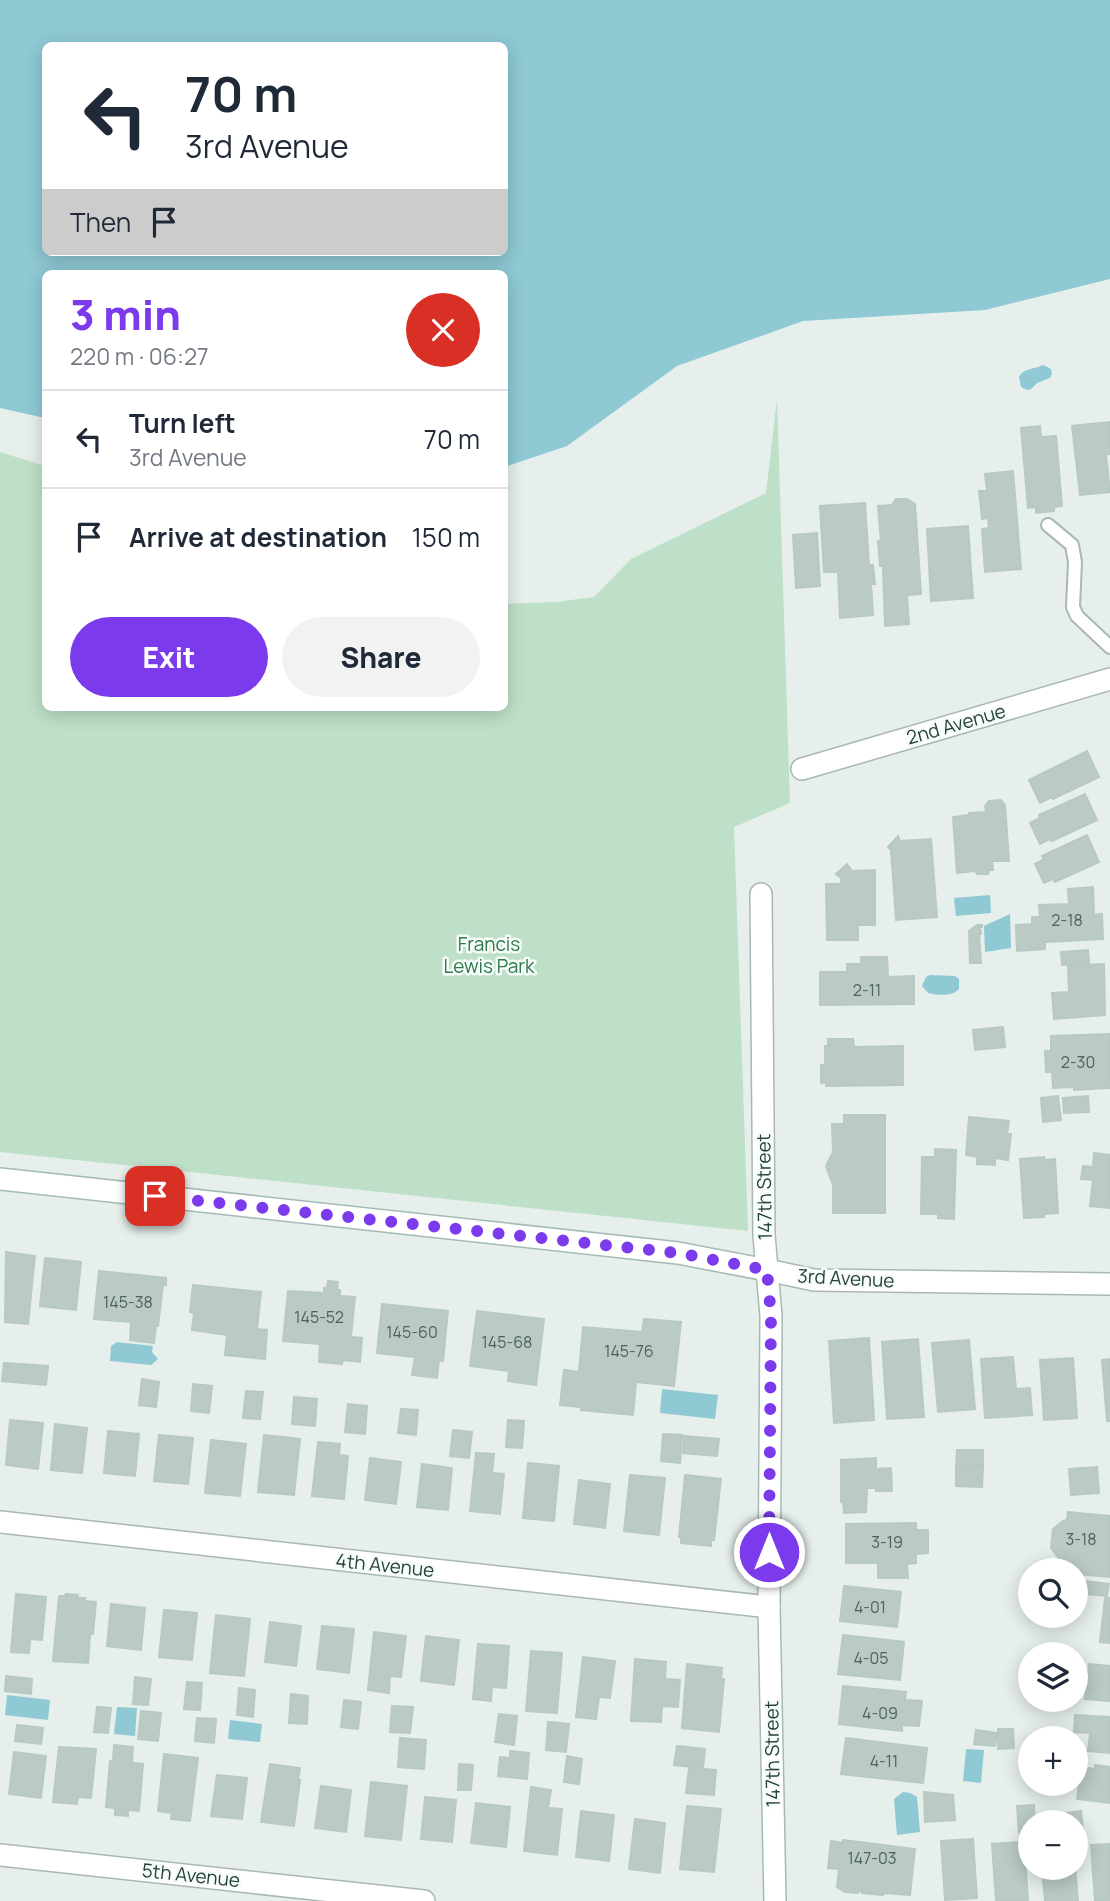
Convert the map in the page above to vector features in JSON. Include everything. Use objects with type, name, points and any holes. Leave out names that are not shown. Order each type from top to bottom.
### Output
[{"type":"street","name":"2nd Avenue","points":[[802,769],[1110,679]]},
{"type":"street","name":"147th Street","points":[[761,894],[764,1235],[771,1316],[769,1607],[775,1901]]},
{"type":"street","name":"3rd Avenue","points":[[0,1179],[678,1253],[814,1280],[1110,1284]]},
{"type":"street","name":"4th Avenue","points":[[0,1522],[769,1607]]},
{"type":"street","name":"5th Avenue","points":[[0,1854],[424,1901]]},
{"type":"lane","points":[[1048,525],[1072,545],[1075,562],[1073,607],[1077,616],[1110,647]]},
{"type":"green space","name":"Francis Lewis Park","points":[[777,399],[790,803],[734,827],[748,1231],[0,1152],[0,452],[42,465],[42,711],[508,711],[508,604],[594,597],[631,559],[766,493]]},
{"type":"water","points":[[0,0],[1110,0],[1110,279],[985,310],[803,321],[677,366],[567,446],[508,466],[508,270],[42,270],[42,417],[0,408]]},
{"type":"water","points":[[1043,365],[1051,369],[1050,378],[1037,383],[1030,390],[1021,387],[1021,374]]},
{"type":"water","points":[[990,895],[991,913],[956,916],[954,898]]},
{"type":"water","points":[[1010,914],[1011,948],[985,952],[984,926]]},
{"type":"water","points":[[930,975],[955,976],[959,979],[959,989],[948,994],[928,993],[922,986]]},
{"type":"water","points":[[117,1342],[153,1346],[152,1352],[158,1359],[151,1365],[110,1361],[111,1346]]},
{"type":"water","points":[[662,1389],[718,1395],[715,1419],[660,1413]]},
{"type":"water","points":[[7,1695],[50,1700],[48,1720],[5,1715]]},
{"type":"water","points":[[117,1707],[137,1708],[135,1736],[114,1734]]},
{"type":"water","points":[[230,1720],[262,1724],[260,1742],[228,1739]]},
{"type":"water","points":[[966,1749],[984,1750],[981,1783],[963,1781]]},
{"type":"water","points":[[903,1792],[917,1797],[920,1832],[897,1835],[894,1799]]},
{"type":"building","points":[[1109,422],[1110,454],[1106,454],[1110,492],[1080,495],[1072,426]]},
{"type":"building","points":[[1040,426],[1041,437],[1056,436],[1062,506],[1054,507],[1054,511],[1036,513],[1036,507],[1028,508],[1021,428]]},
{"type":"building","points":[[1013,471],[1021,569],[985,572],[982,529],[989,528],[988,518],[982,519],[979,491],[987,491],[985,474]]},
{"type":"building","points":[[896,499],[907,499],[915,504],[921,594],[907,595],[909,624],[885,626],[878,506],[892,505]]},
{"type":"building","points":[[865,503],[869,565],[873,565],[875,584],[871,584],[873,615],[840,618],[838,572],[824,572],[820,506]]},
{"type":"building","points":[[968,526],[973,598],[931,601],[927,529]]},
{"type":"building","points":[[817,533],[820,586],[796,588],[793,535]]},
{"type":"building","points":[[1087,751],[1099,777],[1040,803],[1029,780]]},
{"type":"building","points":[[1085,794],[1097,820],[1040,844],[1030,823],[1040,818],[1039,815]]},
{"type":"building","points":[[1001,800],[1005,805],[1009,861],[992,861],[993,870],[989,870],[988,874],[977,874],[975,871],[957,873],[953,817],[986,812],[985,806],[989,801]]},
{"type":"building","points":[[1087,835],[1099,862],[1055,882],[1053,879],[1044,883],[1035,864],[1044,859],[1042,856]]},
{"type":"building","points":[[898,836],[900,841],[931,839],[937,917],[896,920],[891,850],[888,847]]},
{"type":"building","points":[[847,864],[852,871],[875,870],[875,925],[858,925],[858,940],[827,940],[826,884],[841,884],[841,878],[836,874]]},
{"type":"building","points":[[1093,887],[1094,915],[1102,914],[1103,939],[1045,942],[1045,949],[1017,951],[1016,925],[1032,924],[1032,917],[1040,917],[1039,905],[1069,904],[1068,889]]},
{"type":"building","points":[[982,925],[979,934],[981,963],[970,963],[969,931]]},
{"type":"building","points":[[1088,950],[1089,963],[1062,965],[1061,952]]},
{"type":"building","points":[[861,957],[887,957],[888,977],[914,976],[914,1004],[820,1005],[820,972],[847,972],[847,964],[861,964]]},
{"type":"building","points":[[1104,964],[1105,1015],[1054,1019],[1052,993],[1069,992],[1068,966]]},
{"type":"building","points":[[1003,1027],[1005,1047],[975,1050],[973,1030]]},
{"type":"building","points":[[1109,1034],[1110,1088],[1053,1088],[1052,1072],[1046,1072],[1045,1051],[1051,1051],[1051,1036]]},
{"type":"building","points":[[828,1039],[853,1039],[854,1047],[903,1046],[903,1085],[826,1086],[826,1082],[821,1083],[821,1065],[825,1065],[825,1046],[828,1046]]},
{"type":"building","points":[[1058,1096],[1061,1120],[1043,1122],[1041,1098]]},
{"type":"building","points":[[1088,1096],[1089,1112],[1064,1113],[1063,1098]]},
{"type":"building","points":[[844,1115],[885,1115],[885,1213],[833,1213],[833,1185],[826,1166],[833,1152],[832,1124],[844,1124]]},
{"type":"building","points":[[969,1117],[1009,1121],[1007,1134],[1011,1134],[1008,1160],[995,1158],[995,1165],[977,1164],[977,1157],[966,1155]]},
{"type":"building","points":[[935,1149],[956,1150],[954,1219],[938,1218],[938,1214],[921,1214],[922,1157],[935,1157]]},
{"type":"building","points":[[1094,1153],[1110,1155],[1110,1208],[1090,1206],[1093,1180],[1081,1179],[1083,1166],[1093,1167]]},
{"type":"building","points":[[1044,1157],[1044,1160],[1055,1159],[1058,1213],[1024,1218],[1020,1159]]},
{"type":"building","points":[[6,1252],[35,1256],[28,1324],[5,1322]]},
{"type":"building","points":[[45,1258],[81,1262],[76,1310],[40,1306]]},
{"type":"building","points":[[99,1271],[166,1278],[154,1343],[130,1340],[131,1322],[94,1319]]},
{"type":"building","points":[[328,1281],[338,1282],[337,1290],[340,1290],[340,1296],[355,1297],[351,1337],[362,1338],[360,1362],[319,1362],[320,1344],[283,1341],[288,1291],[324,1293]]},
{"type":"building","points":[[193,1285],[261,1292],[257,1329],[267,1330],[265,1359],[225,1355],[227,1335],[192,1330],[194,1313],[190,1312]]},
{"type":"building","points":[[382,1304],[448,1311],[443,1361],[439,1360],[437,1378],[412,1375],[415,1357],[377,1353]]},
{"type":"building","points":[[477,1311],[544,1319],[536,1385],[508,1381],[509,1371],[470,1366]]},
{"type":"building","points":[[644,1319],[681,1322],[674,1386],[636,1382],[633,1415],[581,1410],[581,1407],[560,1405],[564,1370],[579,1372],[583,1327],[642,1332]]},
{"type":"building","points":[[869,1338],[874,1420],[834,1423],[829,1341]]},
{"type":"building","points":[[918,1339],[924,1417],[887,1419],[882,1342]]},
{"type":"building","points":[[969,1340],[975,1409],[938,1412],[932,1343]]},
{"type":"building","points":[[1013,1357],[1016,1389],[1030,1388],[1032,1415],[985,1418],[981,1359]]},
{"type":"building","points":[[1073,1358],[1077,1418],[1044,1420],[1040,1360]]},
{"type":"building","points":[[1110,1359],[1110,1421],[1107,1421],[1102,1360]]},
{"type":"building","points":[[4,1363],[48,1366],[46,1385],[2,1381]]},
{"type":"building","points":[[142,1379],[159,1382],[156,1407],[139,1405]]},
{"type":"building","points":[[193,1384],[212,1386],[209,1413],[191,1411]]},
{"type":"building","points":[[246,1391],[263,1392],[260,1419],[243,1418]]},
{"type":"building","points":[[294,1397],[317,1399],[315,1426],[292,1424]]},
{"type":"building","points":[[348,1404],[367,1406],[365,1434],[345,1432]]},
{"type":"building","points":[[401,1409],[418,1410],[416,1435],[398,1433]]},
{"type":"building","points":[[10,1420],[43,1423],[38,1469],[6,1465]]},
{"type":"building","points":[[508,1420],[524,1421],[522,1448],[506,1447]]},
{"type":"building","points":[[55,1424],[87,1428],[82,1473],[51,1470]]},
{"type":"building","points":[[453,1430],[472,1432],[469,1458],[450,1456]]},
{"type":"building","points":[[108,1431],[139,1434],[135,1476],[104,1473]]},
{"type":"building","points":[[663,1434],[682,1435],[680,1463],[661,1461]]},
{"type":"building","points":[[159,1435],[193,1438],[188,1484],[154,1481]]},
{"type":"building","points":[[264,1435],[300,1439],[294,1495],[258,1492]]},
{"type":"building","points":[[684,1436],[719,1439],[717,1456],[683,1453]]},
{"type":"building","points":[[211,1440],[246,1444],[240,1496],[205,1493]]},
{"type":"building","points":[[318,1442],[340,1444],[339,1455],[348,1456],[344,1499],[312,1496]]},
{"type":"building","points":[[957,1450],[983,1450],[983,1466],[956,1466]]},
{"type":"building","points":[[476,1453],[494,1454],[492,1473],[504,1474],[500,1514],[470,1511]]},
{"type":"building","points":[[370,1458],[401,1462],[396,1504],[365,1500]]},
{"type":"building","points":[[876,1458],[876,1469],[891,1468],[892,1491],[867,1488],[866,1512],[844,1513],[843,1501],[841,1502],[841,1460]]},
{"type":"building","points":[[528,1463],[559,1466],[554,1521],[523,1518]]},
{"type":"building","points":[[422,1464],[452,1468],[448,1510],[417,1507]]},
{"type":"building","points":[[956,1467],[983,1467],[982,1487],[956,1486]]},
{"type":"building","points":[[1097,1467],[1099,1493],[1071,1495],[1069,1469]]},
{"type":"building","points":[[630,1475],[665,1478],[659,1535],[624,1531]]},
{"type":"building","points":[[685,1475],[721,1479],[711,1546],[681,1543],[679,1537]]},
{"type":"building","points":[[579,1480],[610,1484],[605,1528],[574,1524]]},
{"type":"building","points":[[1068,1512],[1110,1516],[1110,1577],[1088,1575],[1088,1558],[1058,1558],[1051,1548],[1053,1529],[1067,1520]]},
{"type":"building","points":[[916,1523],[916,1530],[928,1530],[928,1553],[916,1554],[916,1563],[907,1564],[908,1578],[878,1578],[878,1563],[846,1563],[846,1524]]},
{"type":"building","points":[[1088,1581],[1109,1584],[1107,1596],[1088,1594]]},
{"type":"building","points":[[844,1586],[901,1592],[897,1627],[840,1621]]},
{"type":"building","points":[[16,1594],[46,1597],[42,1640],[30,1639],[29,1653],[11,1652]]},
{"type":"building","points":[[78,1595],[77,1598],[85,1598],[84,1601],[96,1602],[88,1663],[53,1661],[59,1596]]},
{"type":"building","points":[[1105,1598],[1110,1598],[1110,1643],[1100,1642]]},
{"type":"building","points":[[111,1604],[145,1608],[141,1650],[107,1646]]},
{"type":"building","points":[[164,1610],[197,1613],[192,1660],[159,1657]]},
{"type":"building","points":[[216,1615],[250,1619],[244,1676],[210,1673]]},
{"type":"building","points":[[270,1622],[301,1626],[296,1666],[265,1662]]},
{"type":"building","points":[[322,1626],[354,1629],[349,1673],[317,1669]]},
{"type":"building","points":[[374,1632],[406,1636],[401,1677],[390,1676],[389,1693],[368,1690]]},
{"type":"building","points":[[843,1635],[904,1642],[900,1680],[838,1674]]},
{"type":"building","points":[[426,1636],[459,1640],[454,1685],[421,1681]]},
{"type":"building","points":[[478,1644],[509,1646],[506,1688],[492,1687],[491,1701],[473,1699]]},
{"type":"building","points":[[531,1651],[562,1653],[557,1713],[526,1711]]},
{"type":"building","points":[[583,1657],[615,1661],[610,1698],[599,1697],[596,1719],[576,1717]]},
{"type":"building","points":[[635,1659],[666,1662],[665,1679],[680,1680],[678,1707],[662,1706],[661,1722],[631,1721]]},
{"type":"building","points":[[687,1664],[722,1668],[721,1679],[724,1679],[719,1732],[682,1728]]},
{"type":"building","points":[[1089,1664],[1110,1666],[1110,1701],[1088,1699]]},
{"type":"building","points":[[6,1676],[32,1679],[31,1694],[5,1691]]},
{"type":"building","points":[[135,1677],[151,1679],[148,1705],[133,1704]]},
{"type":"building","points":[[187,1682],[202,1683],[200,1710],[184,1709]]},
{"type":"building","points":[[843,1686],[906,1692],[905,1700],[922,1701],[919,1726],[902,1725],[902,1731],[839,1724]]},
{"type":"building","points":[[239,1688],[255,1690],[253,1717],[237,1715]]},
{"type":"building","points":[[291,1694],[308,1696],[307,1724],[289,1723]]},
{"type":"building","points":[[344,1700],[361,1702],[358,1729],[341,1727]]},
{"type":"building","points":[[392,1706],[413,1707],[410,1733],[390,1732]]},
{"type":"building","points":[[97,1707],[111,1708],[108,1733],[94,1732]]},
{"type":"building","points":[[141,1711],[161,1713],[158,1741],[138,1739]]},
{"type":"building","points":[[499,1714],[517,1716],[514,1745],[495,1742]]},
{"type":"building","points":[[1075,1715],[1110,1717],[1110,1753],[1088,1751],[1088,1726],[1074,1726]]},
{"type":"building","points":[[197,1718],[216,1719],[214,1743],[195,1741]]},
{"type":"building","points":[[548,1722],[569,1724],[566,1752],[546,1750]]},
{"type":"building","points":[[17,1725],[43,1728],[41,1744],[15,1741]]},
{"type":"building","points":[[998,1729],[1013,1729],[1014,1748],[998,1749]]},
{"type":"building","points":[[976,1730],[997,1733],[995,1746],[974,1744]]},
{"type":"building","points":[[400,1738],[426,1740],[424,1769],[398,1767]]},
{"type":"building","points":[[846,1738],[927,1748],[923,1783],[841,1774]]},
{"type":"building","points":[[114,1745],[133,1747],[132,1763],[143,1764],[139,1811],[128,1810],[128,1816],[115,1815],[115,1808],[106,1807]]},
{"type":"building","points":[[677,1746],[705,1749],[703,1768],[674,1765]]},
{"type":"building","points":[[59,1747],[96,1749],[91,1798],[78,1797],[77,1804],[53,1802]]},
{"type":"building","points":[[510,1751],[529,1753],[527,1779],[498,1776],[500,1757],[510,1758]]},
{"type":"building","points":[[14,1752],[46,1756],[41,1798],[9,1794]]},
{"type":"building","points":[[164,1754],[198,1758],[190,1821],[171,1819],[172,1813],[158,1811]]},
{"type":"building","points":[[567,1756],[582,1759],[579,1784],[564,1782]]},
{"type":"building","points":[[270,1764],[300,1768],[294,1826],[261,1822]]},
{"type":"building","points":[[459,1764],[473,1765],[471,1790],[458,1790]]},
{"type":"building","points":[[1095,1765],[1110,1767],[1110,1803],[1077,1799],[1077,1796],[1088,1796],[1088,1768],[1095,1769]]},
{"type":"building","points":[[689,1768],[716,1770],[714,1795],[686,1793]]},
{"type":"building","points":[[217,1775],[247,1778],[242,1819],[211,1816]]},
{"type":"building","points":[[371,1782],[407,1786],[401,1840],[365,1836]]},
{"type":"building","points":[[321,1786],[351,1790],[346,1832],[315,1828]]},
{"type":"building","points":[[531,1787],[551,1790],[548,1808],[562,1809],[557,1855],[524,1851]]},
{"type":"building","points":[[924,1792],[953,1795],[955,1820],[925,1822]]},
{"type":"building","points":[[425,1797],[456,1800],[452,1842],[421,1839]]},
{"type":"building","points":[[476,1803],[510,1807],[506,1847],[471,1843]]},
{"type":"building","points":[[1034,1805],[1034,1810],[1018,1810],[1018,1820],[1017,1806]]},
{"type":"building","points":[[687,1806],[721,1809],[714,1872],[680,1869]]},
{"type":"building","points":[[581,1811],[614,1815],[609,1861],[576,1857]]},
{"type":"building","points":[[635,1819],[665,1823],[660,1873],[629,1869]]},
{"type":"building","points":[[973,1839],[977,1898],[945,1900],[941,1841]]},
{"type":"building","points":[[843,1840],[915,1849],[910,1895],[862,1893],[862,1890],[857,1893],[845,1892],[837,1887],[839,1869],[828,1868],[831,1841],[842,1843]]},
{"type":"building","points":[[1018,1842],[1018,1880],[1027,1880],[1028,1901],[996,1901],[992,1844]]},
{"type":"building","points":[[1110,1844],[1110,1901],[1095,1901],[1091,1845]]},
{"type":"building","points":[[1043,1880],[1076,1880],[1078,1901],[1045,1901]]},
{"type":"route","points":[[155,1196],[678,1253],[767,1270],[771,1316],[769,1552]]}]
